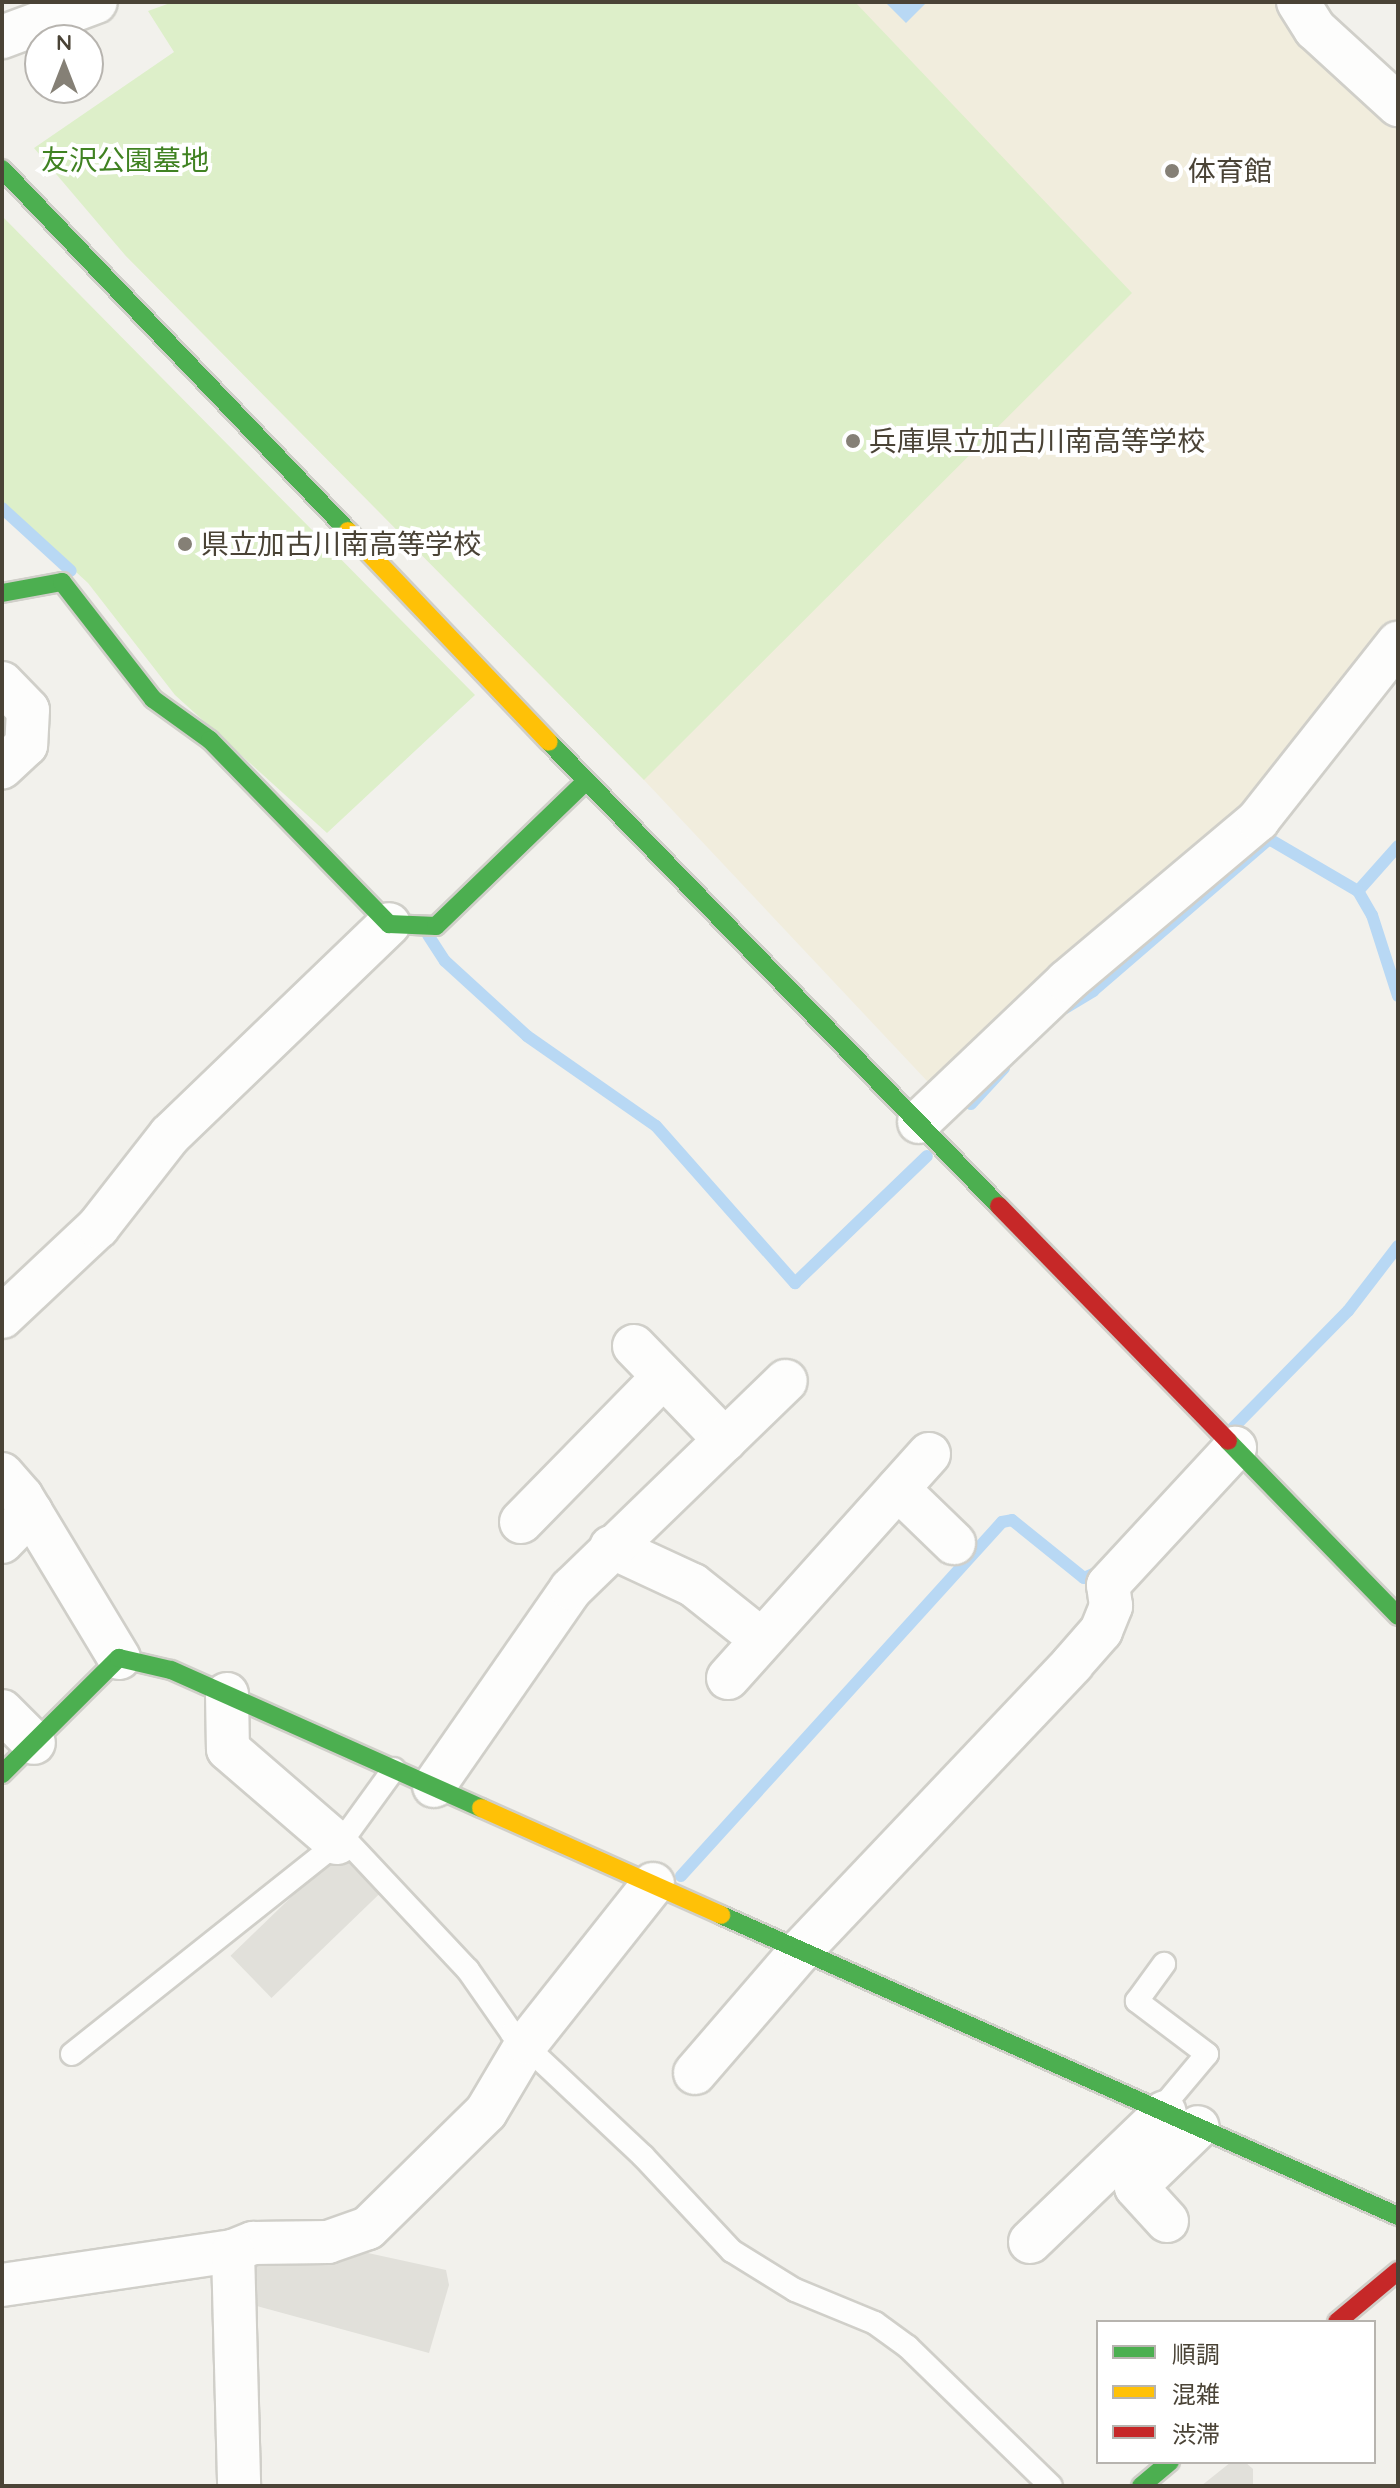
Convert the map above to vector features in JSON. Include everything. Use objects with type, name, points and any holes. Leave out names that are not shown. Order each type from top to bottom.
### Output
[{"type":"street","points":[[2,37],[96,2]]},
{"type":"street","points":[[1298,2],[1315,29],[1398,105]]},
{"type":"street","points":[[2,169],[586,781],[1398,1616]]},
{"type":"street","points":[[2,593],[62,582],[153,699],[210,740],[389,924],[436,926],[586,781]]},
{"type":"street","points":[[925,1129],[1067,981],[1258,820],[1398,643]]},
{"type":"street","points":[[2,683],[28,710],[26,745],[2,767]]},
{"type":"street","points":[[5,1305],[98,1227],[170,1135],[389,924]]},
{"type":"street","points":[[634,1346],[725,1440]]},
{"type":"street","points":[[521,1522],[540,1476],[663,1377]]},
{"type":"street","points":[[434,1786],[571,1589],[786,1381]]},
{"type":"street","points":[[695,2073],[801,1950],[1091,1642],[1111,1606],[1108,1585],[1235,1448]]},
{"type":"street","points":[[728,1678],[929,1454]]},
{"type":"street","points":[[2,1474],[31,1512],[119,1658],[171,1670],[227,1694],[1398,2216]]},
{"type":"street","points":[[898,1489],[954,1543]]},
{"type":"street","points":[[2,1542],[31,1512]]},
{"type":"street","points":[[611,1547],[693,1585],[761,1639]]},
{"type":"street","points":[[2,1774],[119,1658]]},
{"type":"street","points":[[227,1694],[228,1749],[340,1840]]},
{"type":"street","points":[[2,1711],[34,1743]]},
{"type":"street","points":[[2,2285],[233,2251],[253,2243],[328,2242],[368,2228],[486,2112],[527,2043],[653,1884]]},
{"type":"street","points":[[1167,2221],[1136,2187],[1174,2116]]},
{"type":"street","points":[[1030,2242],[1174,2116]]},
{"type":"street","points":[[233,2251],[239,2486]]},
{"type":"street","points":[[1339,2320],[1398,2271]]},
{"type":"street","points":[[1141,2486],[1168,2464]]},
{"type":"lane","points":[[72,2054],[340,1840],[394,1769]]},
{"type":"lane","points":[[340,1840],[468,1970],[512,2033],[527,2043],[643,2156],[732,2251],[795,2290],[875,2323],[908,2347],[1051,2486]]},
{"type":"lane","points":[[1164,1964],[1137,2001],[1207,2054],[1174,2116]]},
{"type":"shaded area","name":"兵庫県立加古川南高等学校","points":[[348,2],[1280,2],[1398,121],[1398,627],[1280,776],[1172,879],[1044,973],[947,1084],[928,1082],[644,780],[125,255]]},
{"type":"shaded area","points":[[342,1848],[383,1890],[271,1998],[231,1956]]},
{"type":"shaded area","points":[[368,2253],[446,2270],[449,2285],[429,2353],[246,2303],[248,2262]]},
{"type":"shaded area","points":[[1228,2464],[1247,2464],[1253,2469],[1253,2486],[1201,2486]]},
{"type":"green space","name":"友沢公園墓地","points":[[173,2],[855,2],[1132,293],[644,780],[125,255],[34,148],[98,104],[104,104],[104,100],[174,52],[148,11]]},
{"type":"green space","name":"県立加古川南高等学校","points":[[2,216],[475,695],[327,833],[175,695],[88,583],[2,504]]},
{"type":"water","points":[[885,2],[927,2],[906,23]]},
{"type":"waterway","points":[[2,508],[71,571]]},
{"type":"waterway","points":[[1065,1008],[1093,991],[1269,839],[1358,891],[1372,915],[1398,996]]},
{"type":"waterway","points":[[1358,891],[1398,846]]},
{"type":"waterway","points":[[428,935],[445,961],[527,1036],[656,1126],[795,1283],[927,1156]]},
{"type":"waterway","points":[[971,1104],[1004,1068]]},
{"type":"waterway","points":[[1228,1433],[1348,1311],[1398,1246]]},
{"type":"waterway","points":[[681,1876],[1002,1522],[1012,1520],[1084,1578],[1102,1570]]},
{"type":"traffic: fast","points":[[2,169],[348,531]]},
{"type":"traffic: fast","points":[[2,593],[62,582],[153,699],[210,740],[389,924],[436,926],[586,781]]},
{"type":"traffic: fast","points":[[549,742],[999,1206]]},
{"type":"traffic: fast","points":[[1228,1441],[1398,1616]]},
{"type":"traffic: fast","points":[[2,1774],[119,1658],[171,1670],[481,1808]]},
{"type":"traffic: fast","points":[[721,1915],[1398,2216]]},
{"type":"traffic: fast","points":[[1141,2486],[1168,2464]]},
{"type":"traffic: slow","points":[[348,531],[549,742]]},
{"type":"traffic: slow","points":[[481,1808],[721,1915]]},
{"type":"traffic: jam","points":[[999,1206],[1228,1441]]},
{"type":"traffic: jam","points":[[1339,2320],[1398,2271]]},
{"type":"place","name":"体育館","points":[[1172,171]]},
{"type":"place","name":"兵庫県立加古川南高等学校","points":[[853,441]]},
{"type":"place","name":"県立加古川南高等学校","points":[[185,544]]}]
